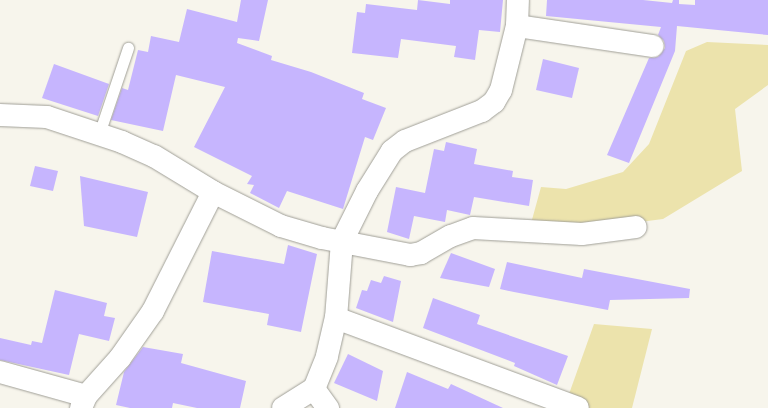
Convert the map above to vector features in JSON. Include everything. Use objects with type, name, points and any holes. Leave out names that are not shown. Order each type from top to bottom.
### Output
[{"type":"street","points":[[283,408],[314,389],[327,356],[336,318],[342,241],[348,225],[392,151],[405,141],[482,111],[494,102],[501,90],[517,26],[518,0]]},
{"type":"street","points":[[517,26],[653,46]]},
{"type":"street","points":[[0,115],[47,117],[99,134],[154,156],[213,192],[281,226],[342,241],[410,255],[421,253],[451,236],[473,228],[582,234],[636,227]]},
{"type":"street","points":[[0,372],[83,402],[120,358],[154,311],[213,192]]},
{"type":"street","points":[[336,318],[578,408]]},
{"type":"street","points":[[314,389],[328,408]]},
{"type":"lane","points":[[99,134],[128,48]]},
{"type":"shaded area","points":[[707,42],[768,45],[768,85],[735,109],[742,171],[663,219],[601,227],[530,227],[541,187],[566,189],[623,172],[649,144],[686,51]]},
{"type":"shaded area","points":[[594,324],[652,329],[632,408],[564,408]]},
{"type":"building","points":[[241,0],[268,0],[259,41],[238,38],[237,43],[272,56],[271,60],[311,72],[364,93],[362,99],[386,108],[373,140],[365,137],[343,209],[287,191],[279,208],[250,193],[254,185],[247,184],[252,176],[194,147],[225,87],[176,75],[163,131],[111,120],[122,88],[128,90],[138,50],[148,52],[151,36],[179,42],[187,9],[237,22]]},
{"type":"building","points":[[418,0],[450,4],[450,0],[503,0],[500,32],[479,30],[475,60],[454,57],[456,46],[401,39],[398,58],[352,53],[357,12],[365,13],[366,4],[417,10]]},
{"type":"building","points":[[547,0],[643,0],[672,3],[673,0],[679,0],[679,4],[695,5],[695,0],[768,0],[768,35],[677,26],[675,51],[629,163],[607,155],[649,58],[658,57],[665,48],[664,41],[658,35],[661,27],[546,16]]},
{"type":"building","points":[[543,59],[579,68],[572,98],[536,90]]},
{"type":"building","points":[[54,64],[109,84],[98,116],[42,98]]},
{"type":"building","points":[[446,142],[477,149],[474,164],[513,171],[512,177],[533,180],[529,206],[474,197],[470,215],[447,210],[445,222],[414,216],[409,239],[387,232],[396,187],[425,193],[434,149],[444,151]]},
{"type":"building","points":[[35,166],[58,171],[53,191],[30,186]]},
{"type":"building","points":[[80,176],[148,192],[137,237],[84,226]]},
{"type":"building","points":[[288,245],[317,254],[301,332],[267,325],[269,314],[203,302],[212,251],[284,264]]},
{"type":"building","points":[[451,253],[495,269],[489,287],[440,278]]},
{"type":"building","points":[[507,262],[582,278],[584,269],[690,289],[689,298],[610,300],[608,310],[514,292],[500,289]]},
{"type":"building","points":[[384,276],[401,281],[393,322],[356,308],[362,290],[367,291],[371,280],[381,283]]},
{"type":"building","points":[[55,290],[107,303],[104,316],[115,318],[109,341],[79,334],[69,375],[0,360],[0,338],[31,345],[32,341],[42,343]]},
{"type":"building","points":[[433,298],[480,315],[477,324],[568,356],[557,385],[514,366],[515,363],[423,328]]},
{"type":"building","points":[[143,347],[183,354],[181,363],[246,381],[240,408],[197,408],[173,403],[172,408],[130,408],[116,405],[124,372]]},
{"type":"building","points":[[348,354],[383,371],[377,401],[334,383]]},
{"type":"building","points":[[407,372],[448,389],[451,384],[503,408],[395,408]]}]
